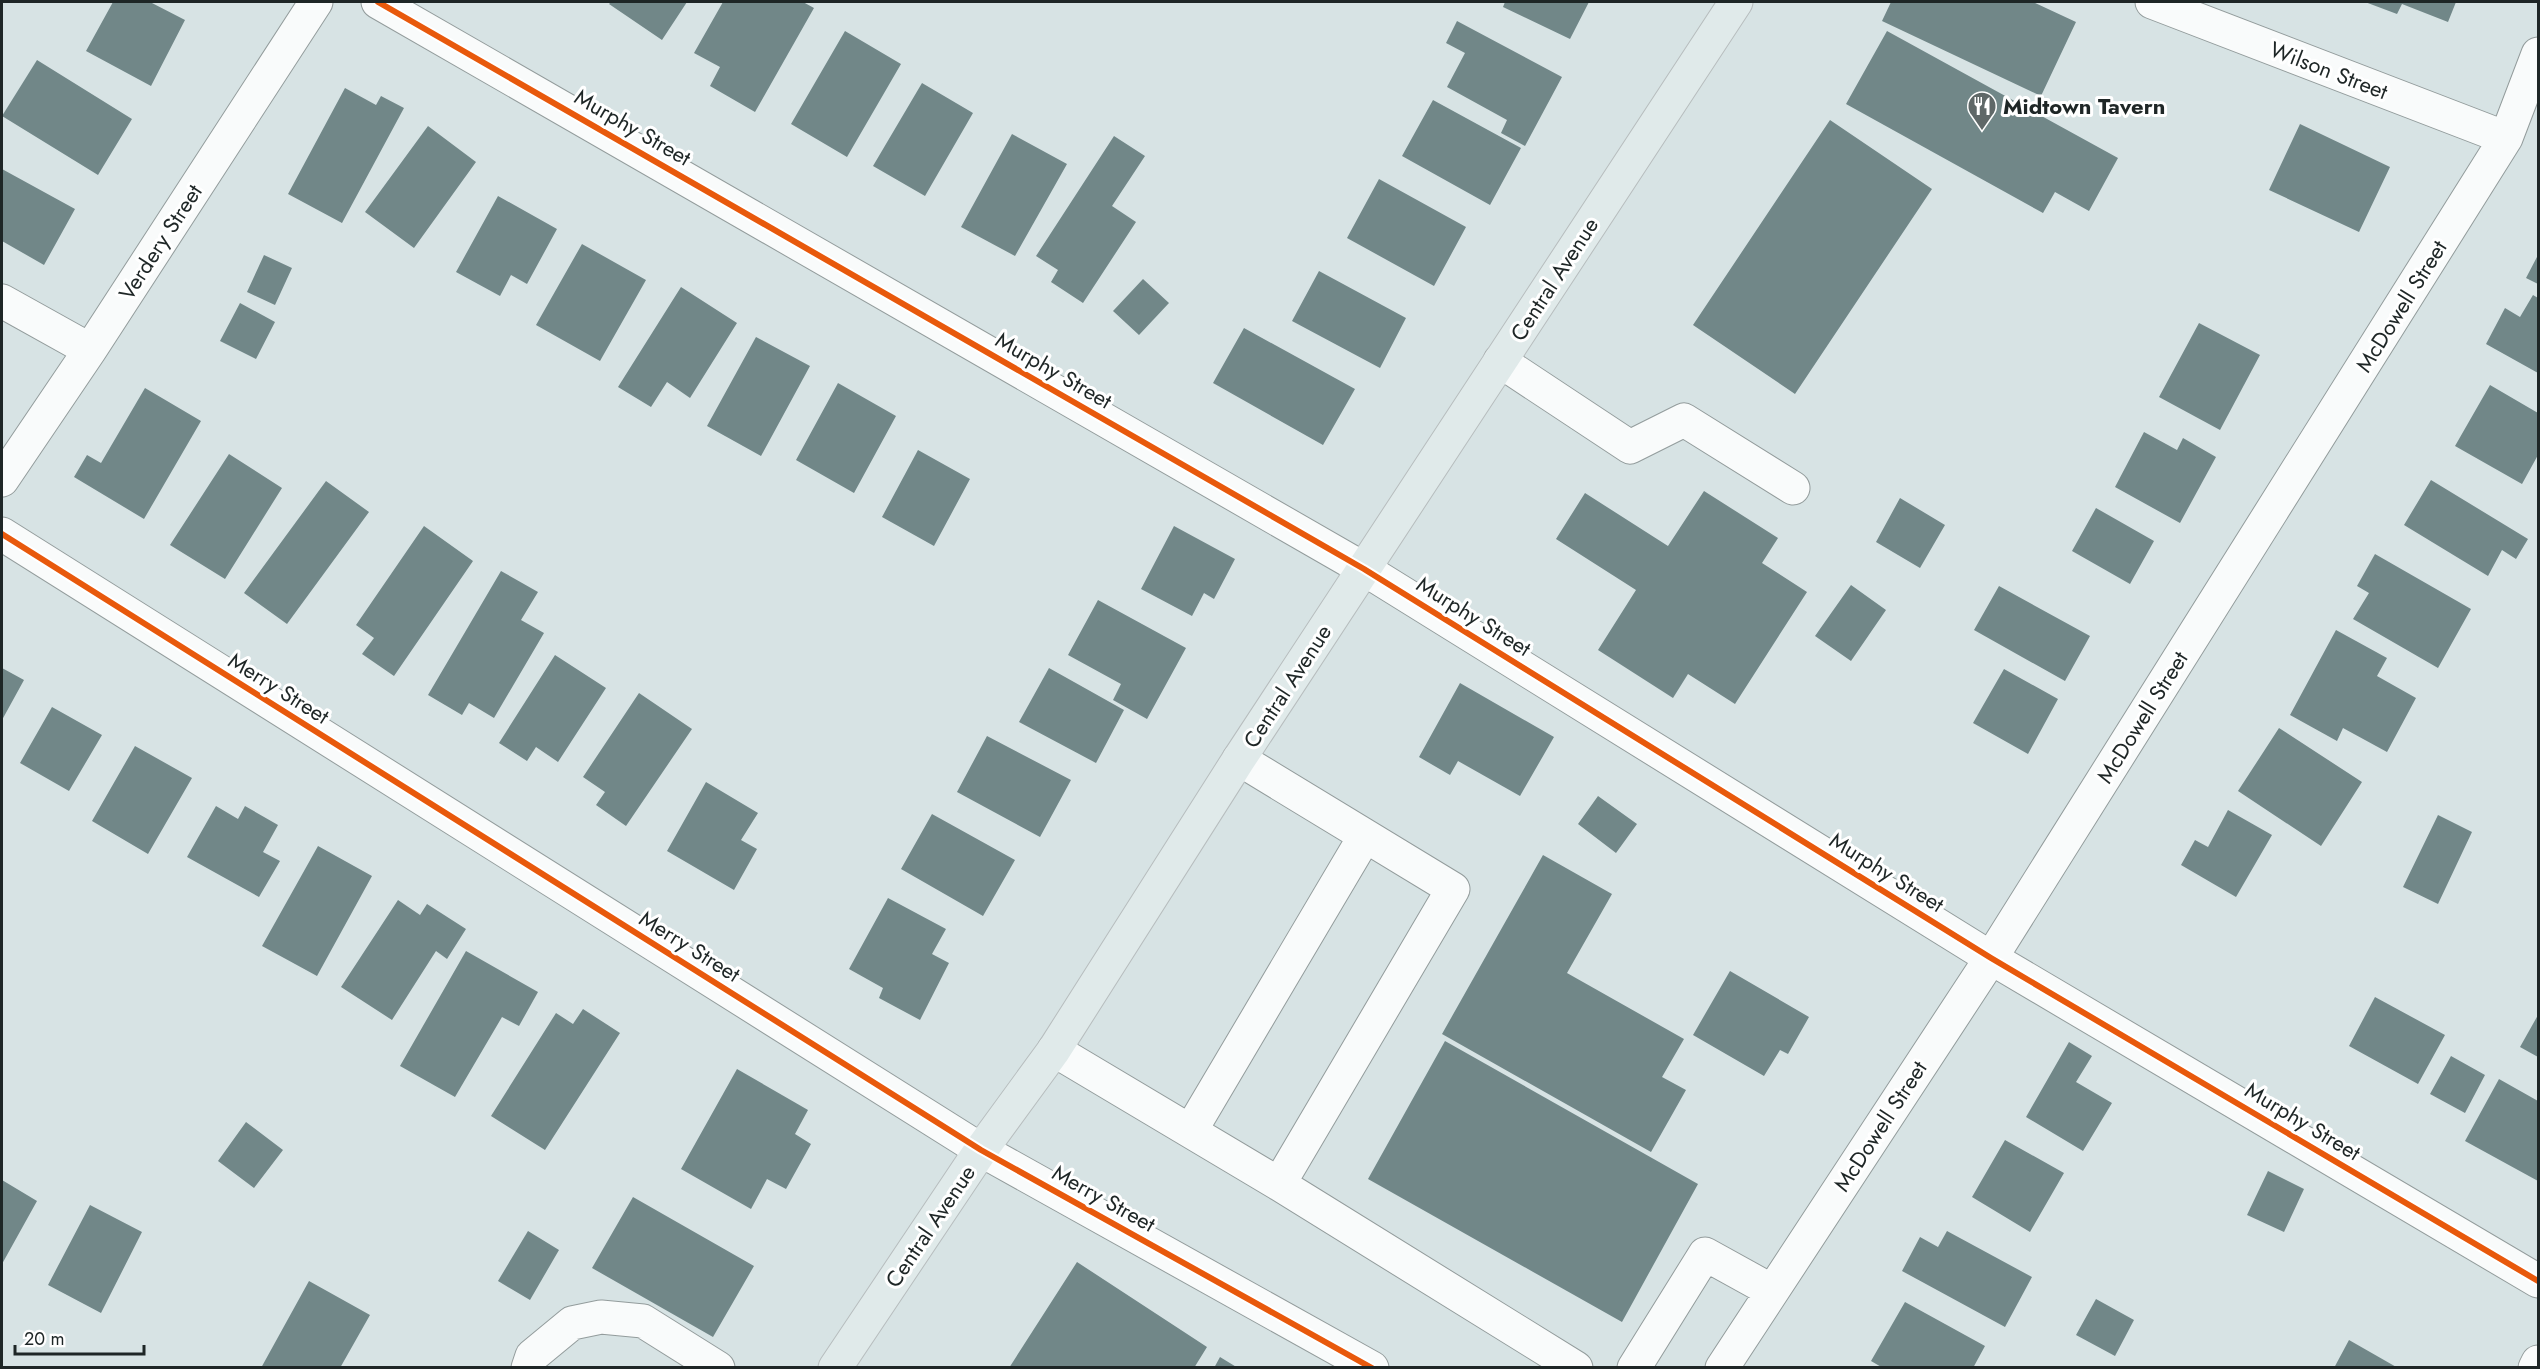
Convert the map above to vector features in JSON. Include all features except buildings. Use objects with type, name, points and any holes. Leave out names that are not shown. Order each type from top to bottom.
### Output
[{"type":"main road","name":"Central Avenue","points":[[835,1368],[981,1150],[1053,1050],[1239,759],[1736,2]]},
{"type":"street","name":"Verdery Street","points":[[2,480],[90,350],[316,2]]},
{"type":"street","name":"Murphy Street","points":[[378,2],[1364,569],[1991,958],[2538,1281]]},
{"type":"street","name":"Wilson Street","points":[[2152,2],[2506,138]]},
{"type":"street","name":"McDowell Street","points":[[1722,1368],[1991,958],[2506,138],[2538,54]]},
{"type":"street","points":[[2,301],[90,350]]},
{"type":"street","points":[[1500,361],[1630,447],[1684,420],[1792,488]]},
{"type":"street","name":"Merry Street","points":[[2,534],[981,1150],[1372,1368]]},
{"type":"street","points":[[1239,759],[1454,889],[1279,1184]]},
{"type":"street","points":[[1191,1130],[1365,836]]},
{"type":"street","points":[[1053,1050],[1191,1130],[1576,1368]]},
{"type":"street","points":[[1634,1368],[1706,1254],[1772,1291]]},
{"type":"street","points":[[528,1368],[532,1356],[572,1323],[601,1317],[643,1321],[718,1368]]},
{"type":"street","points":[[2535,1368],[2538,1362]]},
{"type":"cycle path","points":[[378,2],[1364,569],[1991,958],[2538,1281]]},
{"type":"cycle path","points":[[2,534],[981,1150],[1372,1368]]},
{"type":"place","name":"Midtown Tavern","points":[[1982,132]]}]
